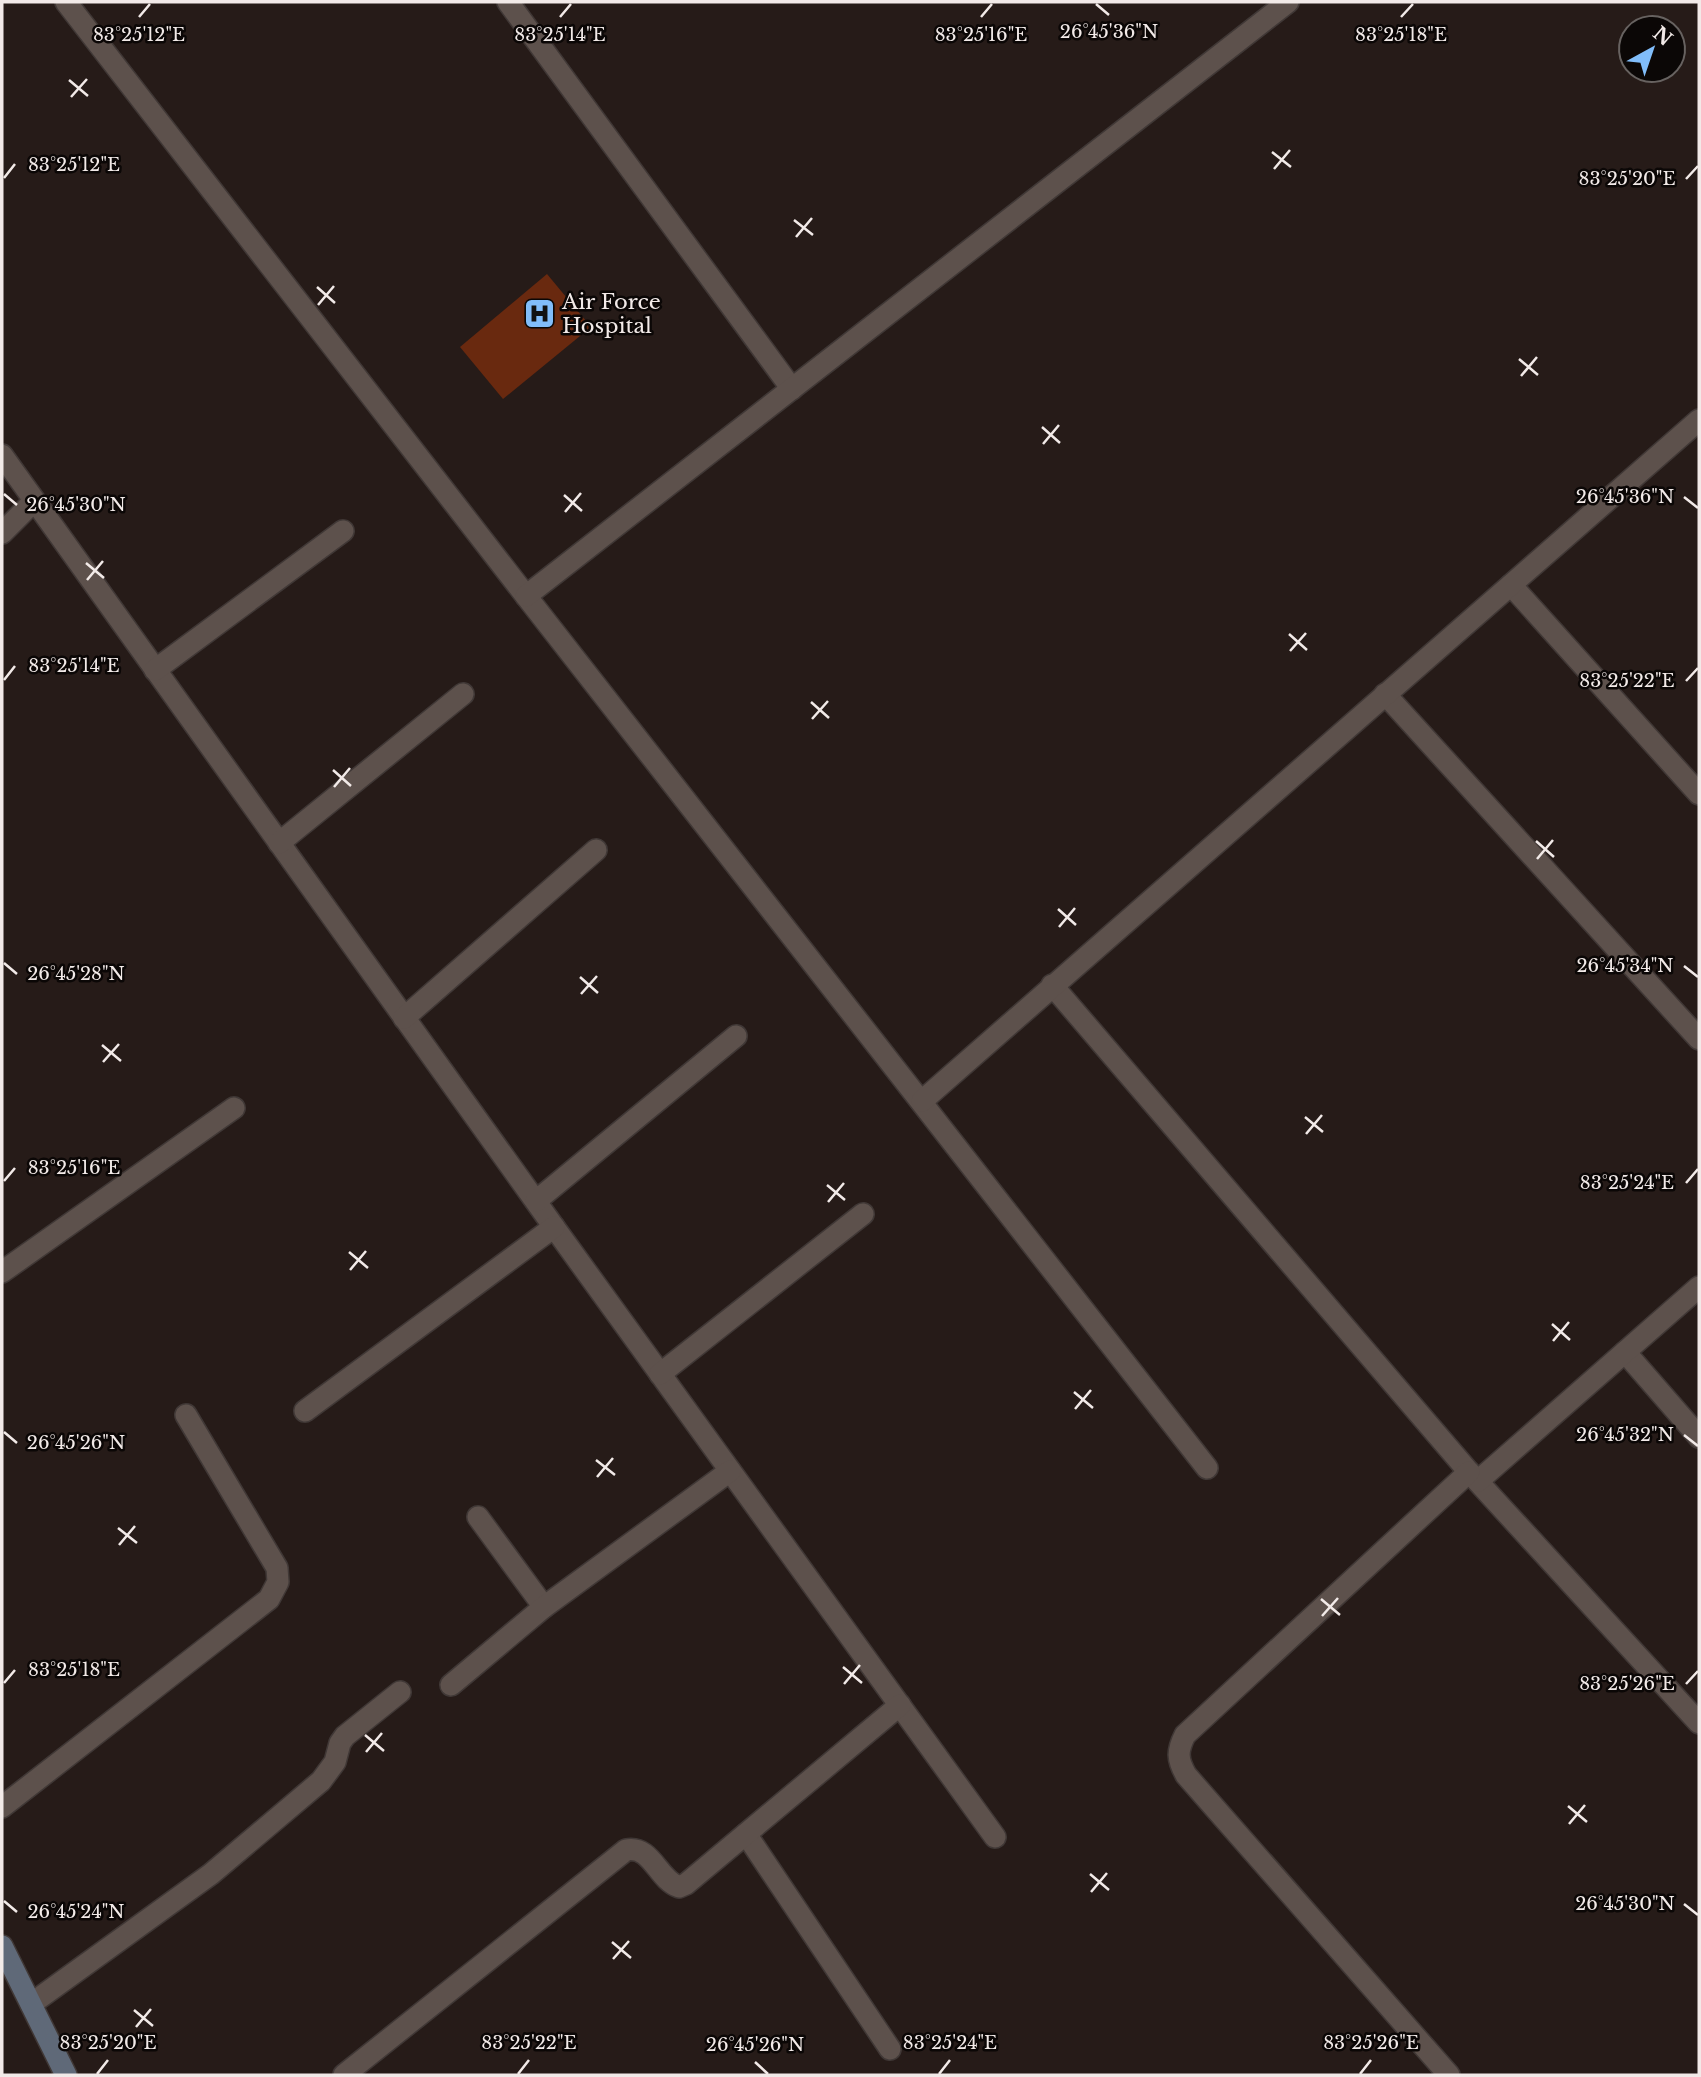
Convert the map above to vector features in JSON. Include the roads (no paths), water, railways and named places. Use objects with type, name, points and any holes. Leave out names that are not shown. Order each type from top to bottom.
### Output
[{"type":"street","points":[[66,2],[1207,1468]]},
{"type":"street","points":[[508,2],[792,388]]},
{"type":"street","points":[[526,596],[1288,2]]},
{"type":"street","points":[[922,1101],[1699,420]]},
{"type":"street","points":[[2,455],[554,1227],[995,1837]]},
{"type":"street","points":[[2,533],[34,501]]},
{"type":"street","points":[[155,670],[343,531]]},
{"type":"street","points":[[1511,585],[1699,794]]},
{"type":"street","points":[[279,843],[463,694]]},
{"type":"street","points":[[1385,694],[1699,1039]]},
{"type":"street","points":[[404,1018],[596,850]]},
{"type":"street","points":[[1052,985],[1474,1476],[1699,1723]]},
{"type":"street","points":[[536,1201],[736,1036]]},
{"type":"street","points":[[2,1272],[234,1108]]},
{"type":"street","points":[[660,1374],[863,1214]]},
{"type":"street","points":[[305,1411],[554,1227]]},
{"type":"street","points":[[1449,2075],[1185,1774],[1179,1762],[1178,1748],[1185,1735],[1474,1476],[1625,1352],[1699,1287]]},
{"type":"street","points":[[1625,1352],[1699,1437]]},
{"type":"street","points":[[2,1807],[269,1599],[278,1582],[277,1568],[186,1415]]},
{"type":"street","points":[[451,1685],[544,1606],[730,1471]]},
{"type":"street","points":[[478,1517],[544,1606]]},
{"type":"street","points":[[31,2004],[211,1874],[321,1781],[335,1762],[340,1743],[345,1736],[400,1692]]},
{"type":"street","points":[[344,2075],[626,1850],[635,1848],[644,1852],[672,1885],[679,1887],[686,1884],[900,1705]]},
{"type":"street","points":[[746,1834],[890,2049]]},
{"type":"street","points":[[2,1946],[66,2075]]},
{"type":"place","name":"Air Force Hospital","points":[[539,314]]}]
